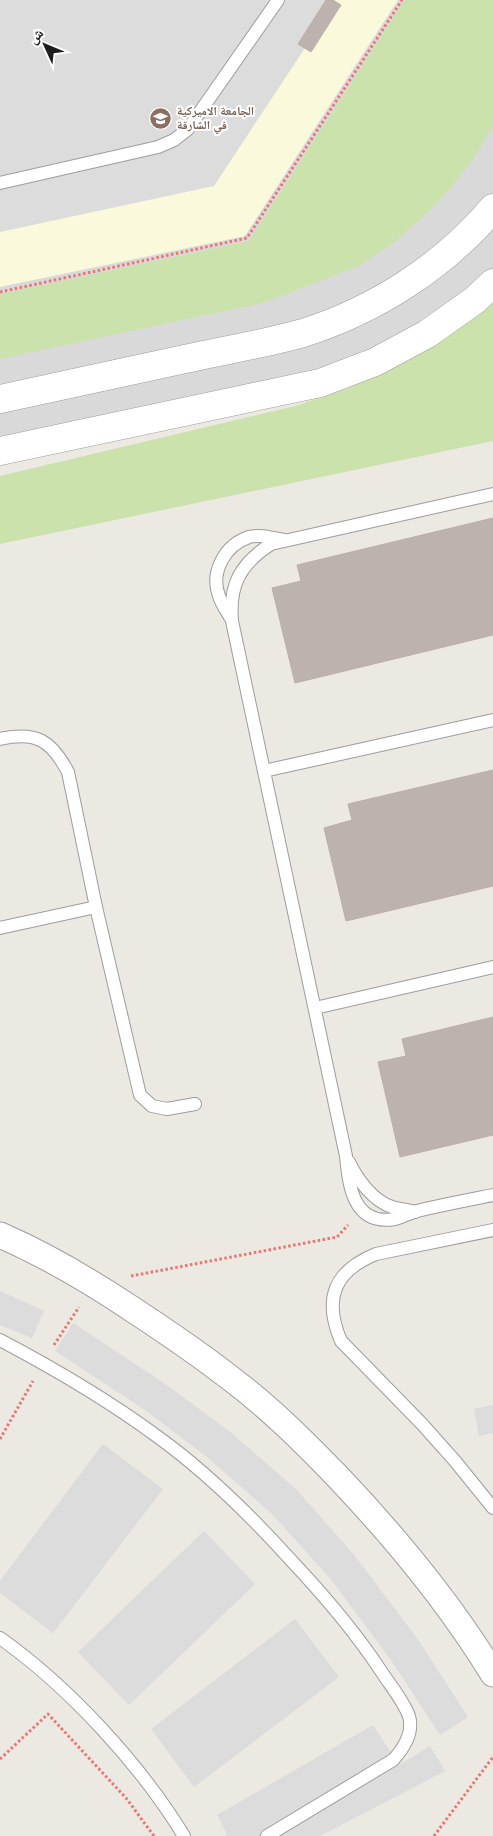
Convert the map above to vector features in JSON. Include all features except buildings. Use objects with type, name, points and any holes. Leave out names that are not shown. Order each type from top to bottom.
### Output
[{"type":"street","points":[[0,399],[302,333],[352,314],[398,290],[441,260],[480,224],[493,208]]},
{"type":"street","points":[[0,451],[320,383],[375,362],[426,334],[474,300],[493,283]]},
{"type":"street","points":[[0,1235],[96,1285],[166,1331],[234,1381],[299,1437],[358,1498],[414,1561],[471,1638],[493,1674]]},
{"type":"lane","points":[[0,183],[150,149],[174,140],[194,122],[278,0]]},
{"type":"lane","points":[[493,494],[271,544],[246,564],[238,576],[231,606],[232,621],[346,1156],[348,1185],[353,1198],[362,1209],[372,1216],[383,1219],[396,1218],[493,1195]]},
{"type":"lane","points":[[232,621],[219,596],[216,582],[218,567],[225,554],[236,543],[250,537],[265,536],[286,540]]},
{"type":"lane","points":[[264,771],[493,720]]},
{"type":"lane","points":[[0,739],[24,736],[43,741],[59,754],[68,772],[96,907],[140,1096],[152,1106],[167,1109],[195,1104]]},
{"type":"lane","points":[[0,928],[96,907]]},
{"type":"lane","points":[[314,1008],[493,967]]},
{"type":"lane","points":[[346,1156],[362,1184],[374,1196],[390,1206],[415,1212]]},
{"type":"lane","points":[[493,1230],[376,1254],[359,1261],[345,1273],[336,1288],[332,1306],[334,1324],[341,1341],[456,1461],[493,1508]]},
{"type":"lane","points":[[0,1340],[43,1363],[158,1437],[224,1492],[258,1524],[350,1627],[382,1672],[409,1717],[410,1733],[404,1748],[393,1760],[267,1836]]},
{"type":"lane","points":[[0,1638],[44,1674],[82,1709],[149,1786],[184,1836]]},
{"type":"path","points":[[0,292],[247,238],[402,0]]},
{"type":"path","points":[[0,1759],[48,1714],[126,1798],[154,1836]]},
{"type":"path","points":[[434,1836],[493,1757]]},
{"type":"shaded area","points":[[0,0],[493,0],[493,330],[0,439]]},
{"type":"shaded area","name":"الجامعة الاميركية في الشارقة","points":[[0,0],[398,0],[245,236],[0,287]]},
{"type":"shaded area","name":"الجامعة الاميركية في الشارقة","points":[[0,0],[326,0],[299,44],[305,48],[214,186],[0,232]]},
{"type":"shaded area","points":[[0,1291],[44,1311],[32,1338],[0,1325]]},
{"type":"shaded area","points":[[73,1323],[164,1383],[229,1431],[296,1489],[355,1556],[419,1641],[468,1717],[440,1735],[391,1660],[329,1577],[272,1514],[207,1457],[145,1410],[55,1351]]},
{"type":"shaded area","points":[[493,1405],[493,1433],[479,1436],[474,1409]]},
{"type":"shaded area","points":[[103,1444],[163,1489],[53,1633],[0,1593],[0,1581]]},
{"type":"shaded area","points":[[204,1531],[255,1584],[129,1705],[78,1652]]},
{"type":"shaded area","points":[[295,1619],[339,1677],[194,1787],[151,1729]]},
{"type":"shaded area","points":[[373,1725],[399,1765],[430,1746],[445,1771],[320,1836],[228,1836],[217,1815]]},
{"type":"green space","points":[[405,0],[493,0],[493,126],[475,156],[451,188],[423,217],[392,244],[359,266],[263,303],[0,359],[0,294],[249,241]]},
{"type":"green space","points":[[493,300],[493,441],[0,544],[0,476],[295,406],[349,388],[404,362]]},
{"type":"place","name":"الجامعة الاميركية في الشارقة","points":[[161,118]]}]
